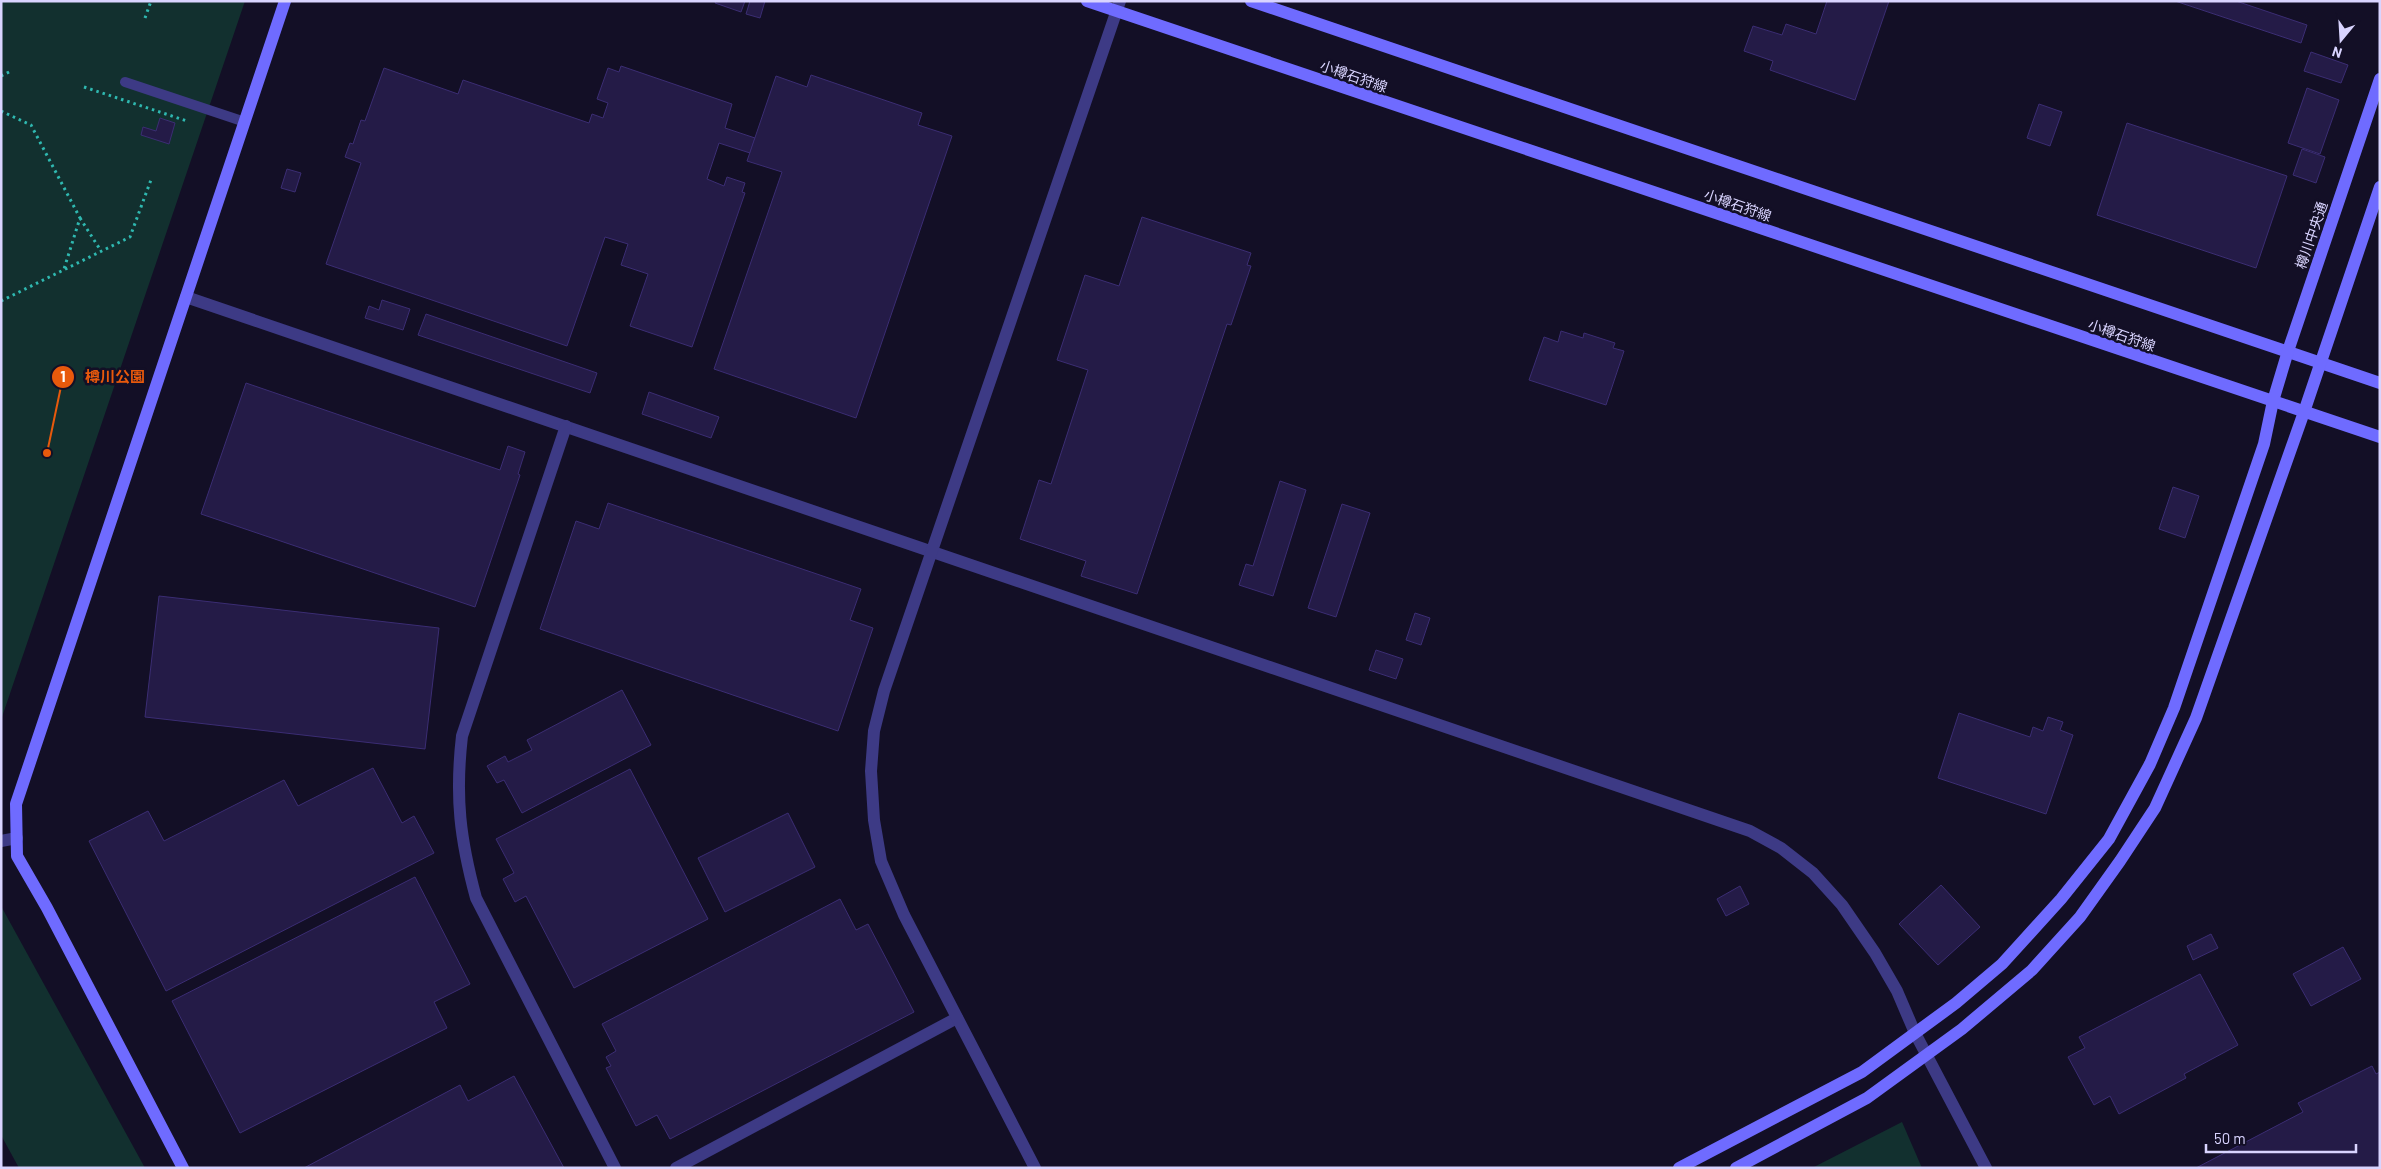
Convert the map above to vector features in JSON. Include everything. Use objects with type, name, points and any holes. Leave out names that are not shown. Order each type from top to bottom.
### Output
[{"type":"street","points":[[183,1168],[47,908],[17,856],[16,804],[285,1]]},
{"type":"street","name":"小樽石狩線","points":[[1086,1],[1119,6],[2380,438]]},
{"type":"street","points":[[1251,1],[2380,383]]},
{"type":"street","points":[[1035,1168],[904,916],[881,862],[874,820],[871,771],[874,731],[884,691],[1119,6]]},
{"type":"street","name":"樽川中央通","points":[[1679,1168],[1862,1072],[1956,1003],[2002,964],[2061,899],[2109,839],[2150,764],[2174,708],[2264,444],[2273,401],[2288,351],[2380,79]]},
{"type":"street","points":[[1736,1168],[1867,1098],[1962,1029],[2032,970],[2080,917],[2155,808],[2178,762],[2196,718],[2304,412],[2380,187]]},
{"type":"street","points":[[186,297],[1750,831],[1781,848],[1812,873],[1842,905],[1888,976],[1915,1033],[1986,1168]]},
{"type":"street","points":[[566,426],[462,736],[458,770],[458,812],[463,850],[476,898],[615,1168]]},
{"type":"street","points":[[1,840],[17,838]]},
{"type":"street","points":[[676,1168],[957,1018]]},
{"type":"lane","points":[[125,82],[245,122]]},
{"type":"path","points":[[145,18],[151,1]]},
{"type":"path","points":[[1,76],[12,71]]},
{"type":"path","points":[[84,87],[187,121]]},
{"type":"path","points":[[1,111],[31,125],[80,218],[101,251]]},
{"type":"path","points":[[1,301],[130,237],[152,177]]},
{"type":"path","points":[[63,270],[80,218]]},
{"type":"green space","points":[[1,1],[245,1],[1,720]]},
{"type":"green space","points":[[1,906],[145,1168],[19,1168],[1,1135]]},
{"type":"green space","points":[[1902,1122],[1922,1168],[1812,1168]]},
{"type":"building","points":[[716,1],[745,1],[741,12],[715,3]]},
{"type":"building","points":[[750,1],[765,1],[760,18],[746,14]]},
{"type":"building","points":[[1827,1],[1889,1],[1855,100],[1770,70],[1773,61],[1744,51],[1753,26],[1782,35],[1786,24],[1816,34]]},
{"type":"building","points":[[2175,1],[2236,1],[2307,25],[2301,43]]},
{"type":"building","points":[[2311,52],[2348,65],[2341,83],[2304,71]]},
{"type":"building","points":[[621,66],[732,104],[725,128],[755,138],[750,153],[719,143],[707,179],[724,186],[727,177],[745,183],[742,192],[745,193],[692,347],[630,326],[648,274],[621,265],[628,244],[605,237],[567,346],[326,264],[361,163],[345,157],[350,143],[353,144],[361,120],[365,121],[384,68],[458,94],[463,80],[589,123],[592,114],[603,118],[608,103],[597,99],[608,68],[619,72]]},
{"type":"building","points":[[811,75],[922,113],[918,125],[952,136],[856,418],[714,369],[782,172],[747,161],[776,76],[807,87]]},
{"type":"building","points":[[2307,88],[2339,100],[2320,154],[2288,143]]},
{"type":"building","points":[[2039,104],[2062,112],[2050,146],[2027,138]]},
{"type":"building","points":[[160,118],[175,123],[169,144],[141,135],[143,127],[156,131]]},
{"type":"building","points":[[2127,123],[2287,176],[2256,268],[2097,215]]},
{"type":"building","points":[[2302,149],[2325,157],[2316,183],[2293,175]]},
{"type":"building","points":[[287,169],[301,173],[295,192],[281,188]]},
{"type":"building","points":[[1142,217],[1251,253],[1247,265],[1251,266],[1231,325],[1227,324],[1137,594],[1081,576],[1086,561],[1020,539],[1039,480],[1051,484],[1088,370],[1057,360],[1085,275],[1119,286]]},
{"type":"building","points":[[382,300],[410,309],[403,330],[365,318],[369,306],[379,310]]},
{"type":"building","points":[[426,314],[597,373],[590,393],[418,335]]},
{"type":"building","points":[[1561,331],[1583,338],[1584,333],[1615,343],[1613,348],[1624,351],[1606,405],[1529,380],[1544,337],[1558,342]]},
{"type":"building","points":[[246,383],[500,470],[508,446],[525,452],[518,474],[520,475],[475,607],[201,514]]},
{"type":"building","points":[[649,392],[719,417],[711,438],[642,414]]},
{"type":"building","points":[[1280,481],[1306,490],[1273,596],[1239,585],[1246,564],[1253,566]]},
{"type":"building","points":[[2173,487],[2199,496],[2185,538],[2159,529]]},
{"type":"building","points":[[608,503],[861,589],[850,620],[873,628],[838,731],[540,629],[576,521],[599,529]]},
{"type":"building","points":[[1342,504],[1370,513],[1336,617],[1308,608]]},
{"type":"building","points":[[159,596],[439,628],[425,749],[145,717]]},
{"type":"building","points":[[1415,613],[1430,618],[1421,645],[1406,640]]},
{"type":"building","points":[[1376,650],[1403,659],[1396,679],[1369,670]]},
{"type":"building","points":[[622,690],[651,745],[522,813],[504,780],[497,783],[487,766],[505,756],[508,762],[532,750],[527,740]]},
{"type":"building","points":[[1959,713],[2030,737],[2033,727],[2043,731],[2048,717],[2063,722],[2060,730],[2073,735],[2046,814],[1938,778]]},
{"type":"building","points":[[373,768],[402,823],[414,816],[434,853],[166,991],[89,841],[148,811],[164,841],[284,780],[298,806]]},
{"type":"building","points":[[630,769],[708,919],[574,988],[526,896],[515,902],[503,879],[514,873],[496,839]]},
{"type":"building","points":[[788,813],[815,867],[725,912],[698,858]]},
{"type":"building","points":[[415,877],[470,984],[434,1002],[447,1028],[240,1133],[172,1001]]},
{"type":"building","points":[[1941,885],[1980,927],[1938,965],[1899,924]]},
{"type":"building","points":[[1740,886],[1749,904],[1726,916],[1717,899]]},
{"type":"building","points":[[840,899],[856,930],[868,924],[914,1012],[670,1139],[657,1115],[636,1126],[606,1068],[611,1066],[606,1057],[616,1051],[602,1024]]},
{"type":"building","points":[[2211,934],[2218,948],[2193,960],[2187,946]]},
{"type":"building","points":[[2343,947],[2361,979],[2311,1006],[2293,974]]},
{"type":"building","points":[[2200,974],[2238,1045],[2184,1074],[2186,1078],[2119,1114],[2110,1096],[2094,1105],[2068,1057],[2085,1048],[2079,1037]]},
{"type":"building","points":[[2372,1066],[2376,1074],[2380,1072],[2380,1168],[2196,1168],[2303,1112],[2298,1103]]},
{"type":"building","points":[[514,1076],[564,1168],[304,1168],[460,1085],[468,1101]]},
{"type":"place","name":"樽川公園","points":[[47,453]]}]
